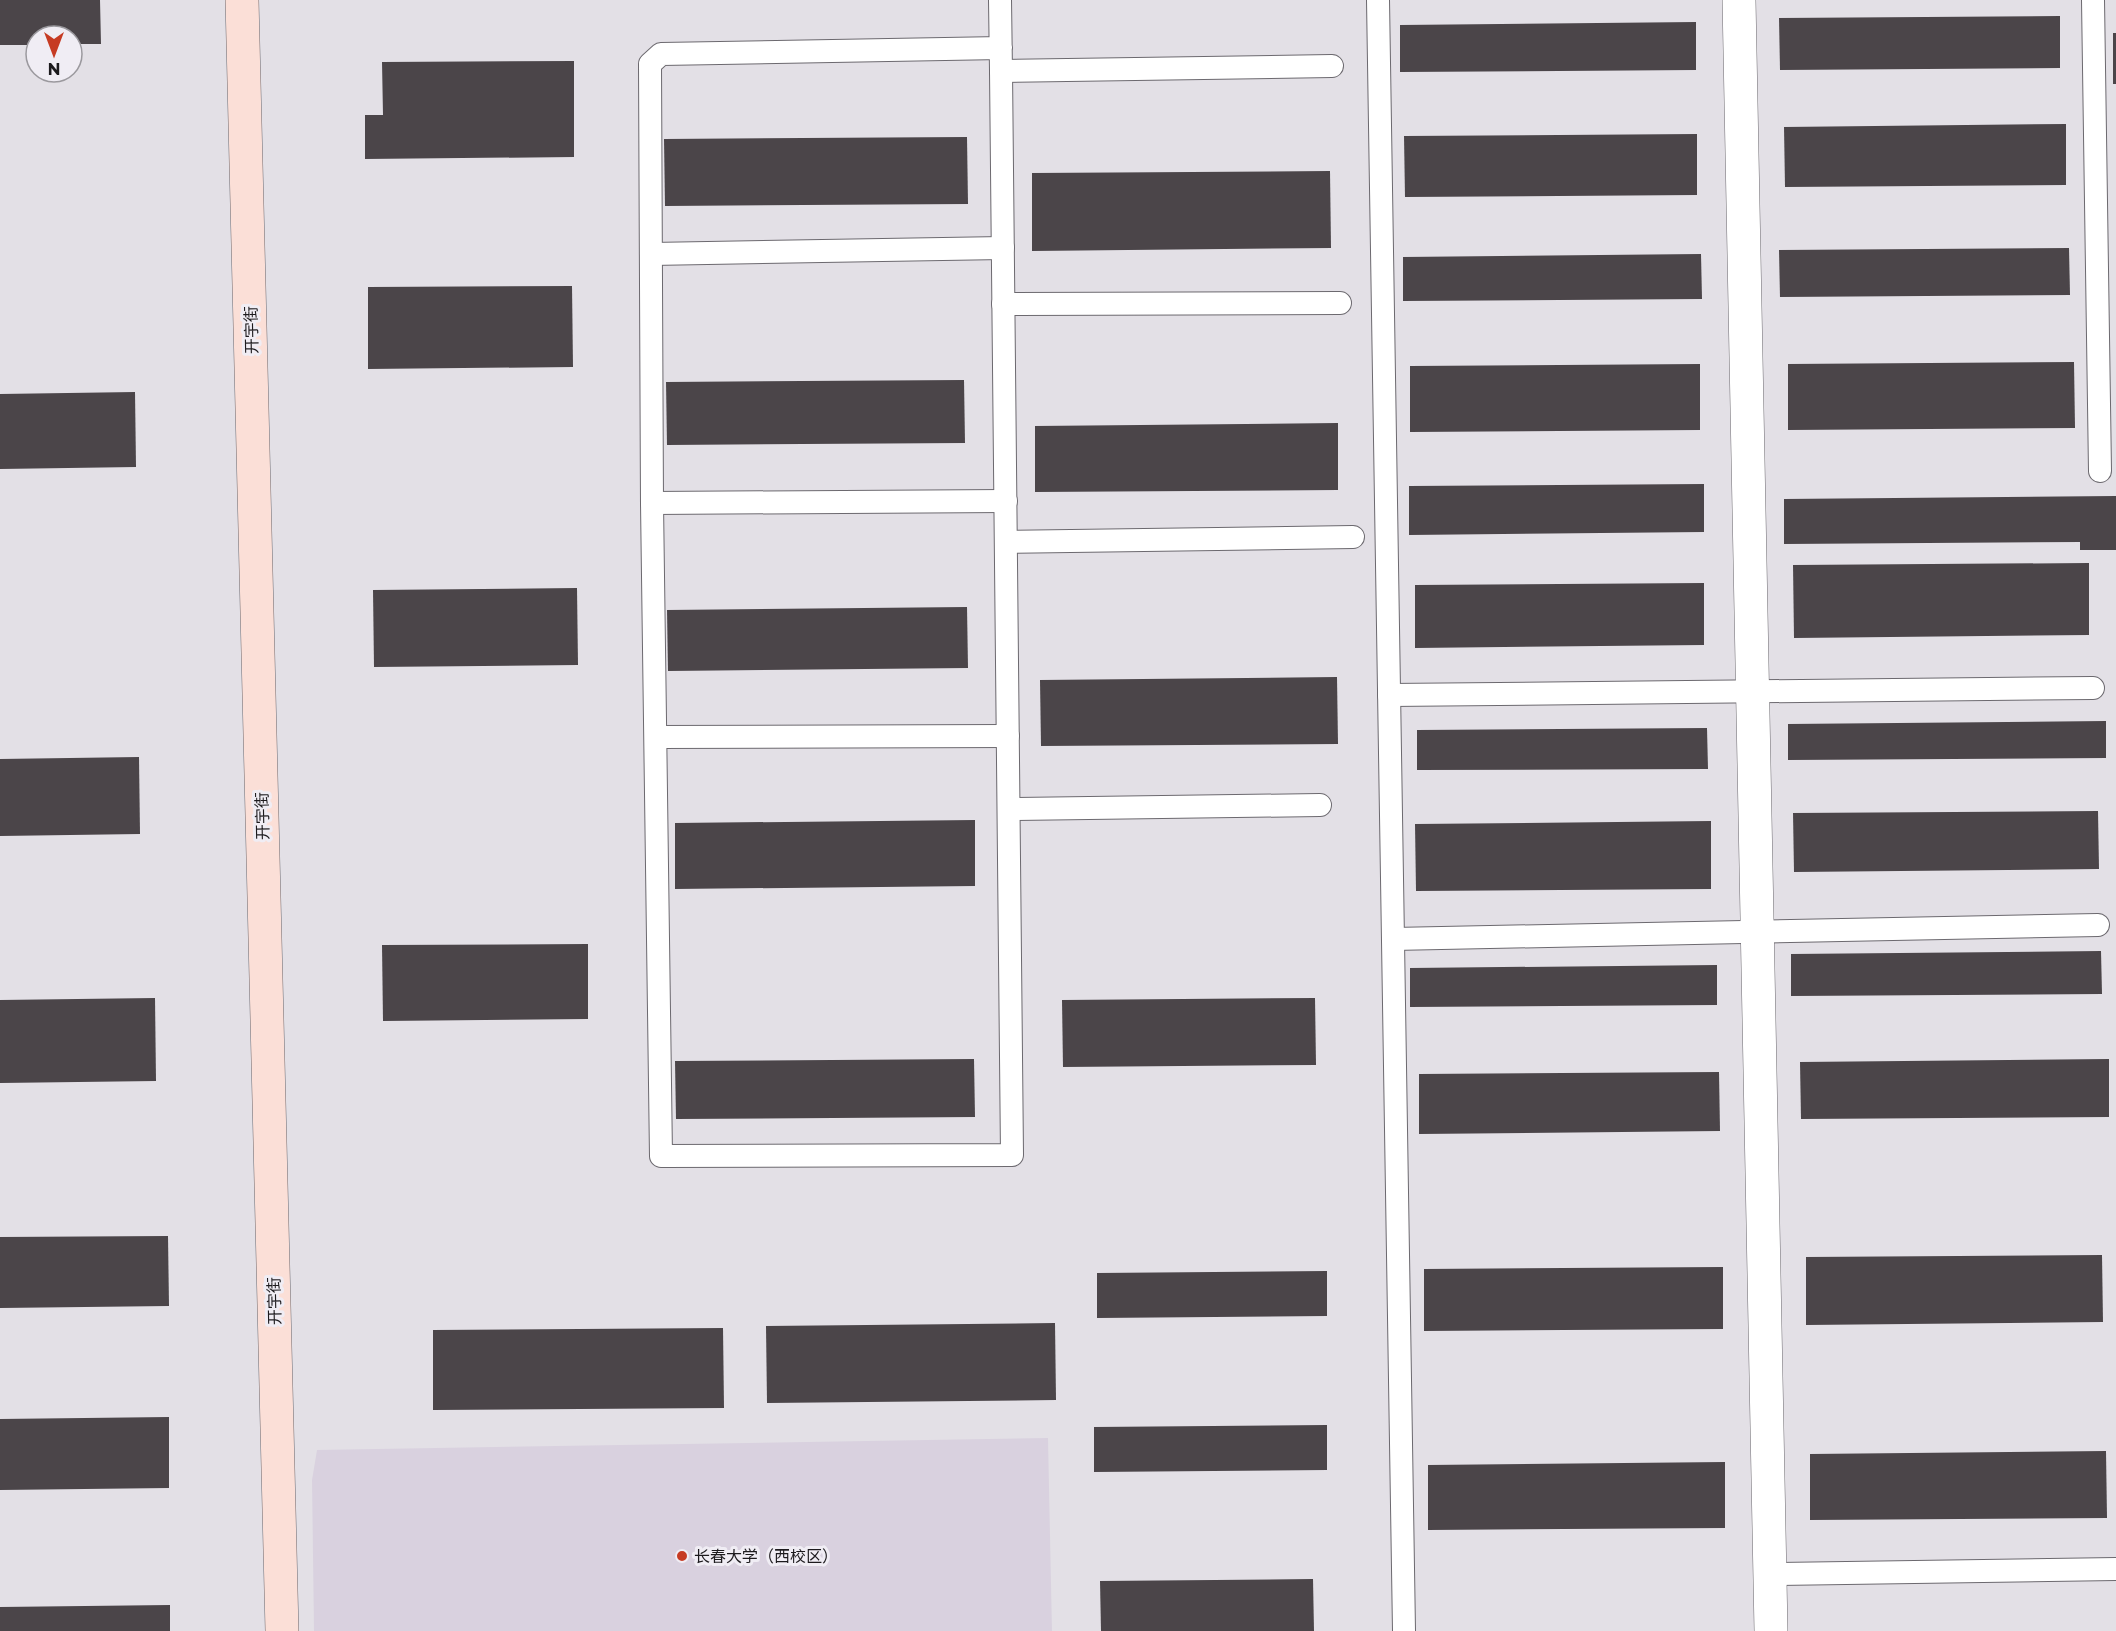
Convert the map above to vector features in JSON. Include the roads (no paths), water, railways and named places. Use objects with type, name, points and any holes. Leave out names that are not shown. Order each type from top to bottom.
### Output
[{"type":"street","name":"开宇街","points":[[242,0],[282,1631]]},
{"type":"street","points":[[1739,0],[1771,1631]]},
{"type":"lane","points":[[1000,0],[1001,48],[1003,248],[1003,304],[1006,501],[1012,1155],[661,1156],[652,503],[650,64],[661,54],[1001,48]]},
{"type":"lane","points":[[1378,0],[1404,1631]]},
{"type":"lane","points":[[2093,0],[2100,471]]},
{"type":"lane","points":[[1001,71],[1332,66]]},
{"type":"lane","points":[[651,254],[1003,248]]},
{"type":"lane","points":[[1003,304],[1340,303]]},
{"type":"lane","points":[[652,503],[1006,501]]},
{"type":"lane","points":[[1006,542],[1353,537]]},
{"type":"lane","points":[[1389,695],[2093,688]]},
{"type":"lane","points":[[656,737],[1008,736]]},
{"type":"lane","points":[[1009,809],[1320,805]]},
{"type":"lane","points":[[1393,939],[2097,925]]},
{"type":"lane","points":[[1770,1574],[2116,1569]]},
{"type":"place","name":"长春大学（西校区）","points":[[682,1556]]}]
